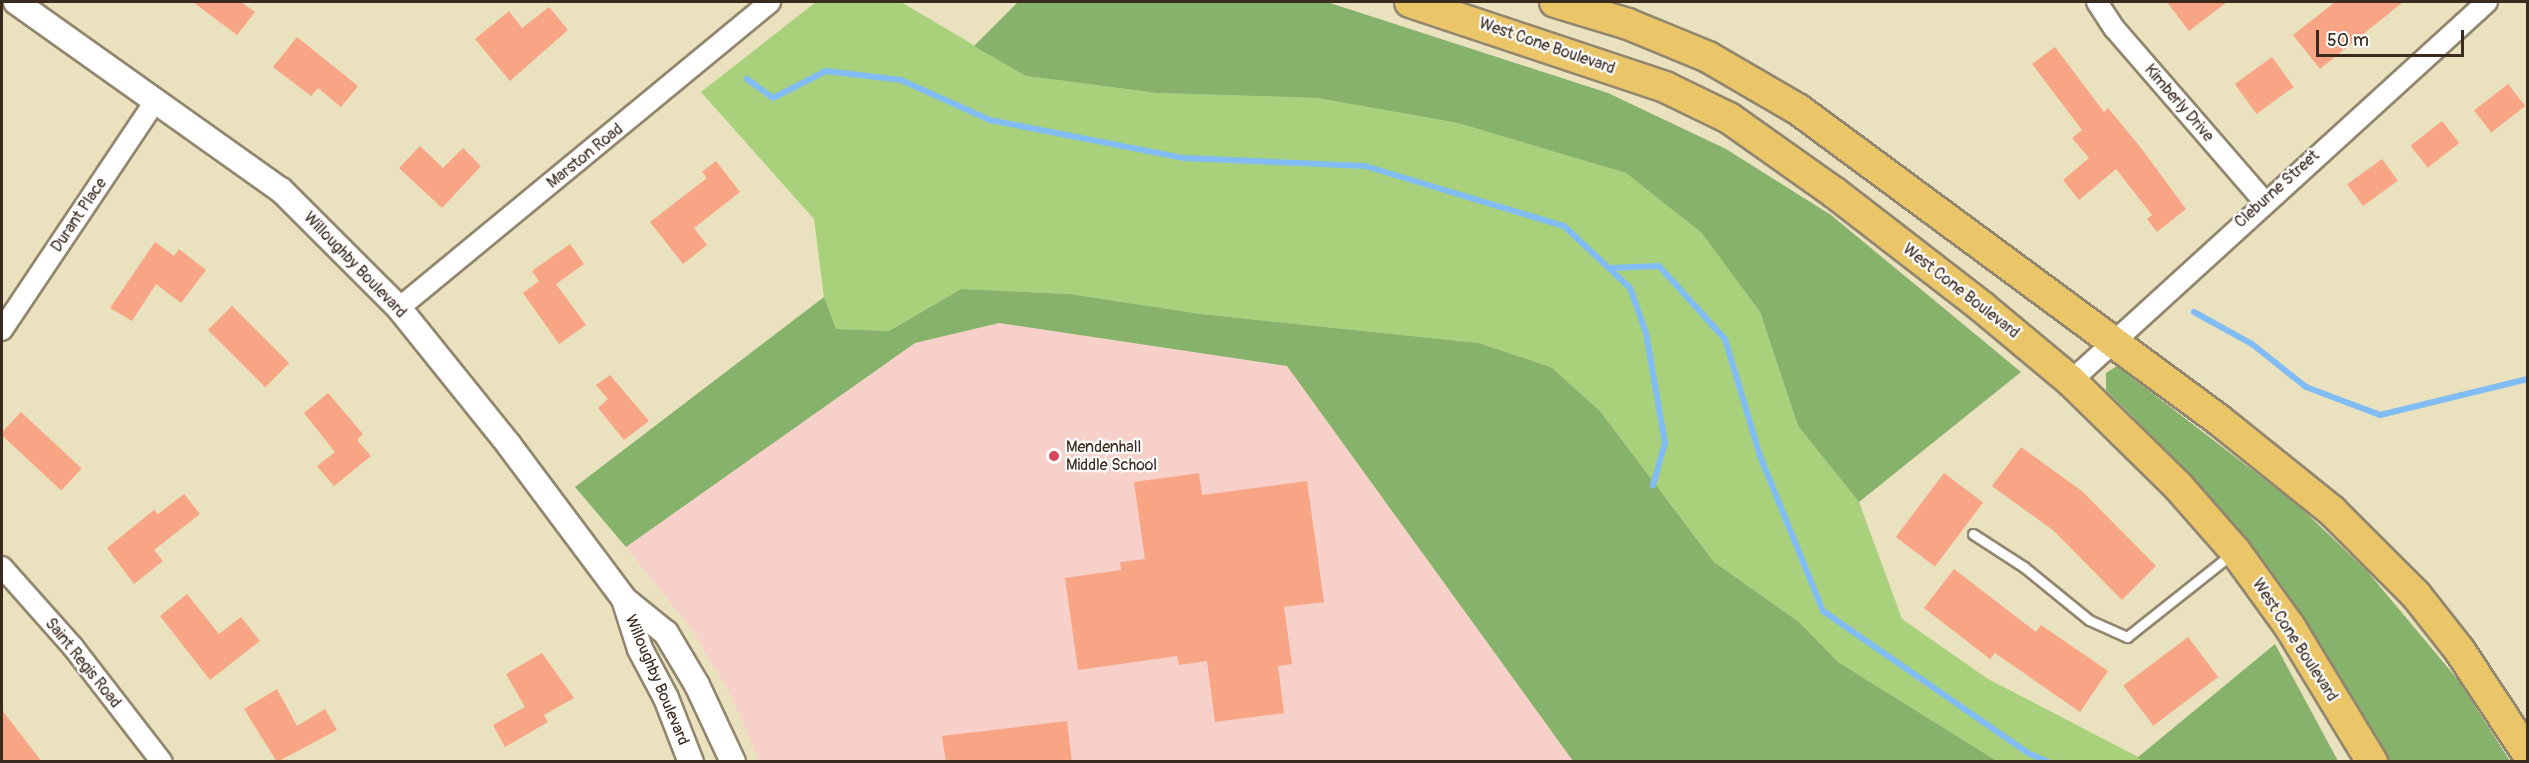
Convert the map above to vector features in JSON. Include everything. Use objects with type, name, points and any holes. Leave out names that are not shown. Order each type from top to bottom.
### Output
[{"type":"main road","name":"West Cone Boulevard","points":[[1410,2],[1665,87],[1729,118],[1835,193],[2071,381],[2178,486],[2235,551],[2290,627],[2372,762]]},
{"type":"main road","points":[[1555,2],[1628,24],[1708,57],[1799,110],[2114,341],[2323,504],[2374,550],[2416,595],[2460,651],[2528,754]]},
{"type":"street","name":"Willoughby Boulevard","points":[[16,2],[281,190],[399,308],[509,445],[624,599],[666,633],[697,685],[733,762]]},
{"type":"street","name":"Marston Road","points":[[399,308],[770,2]]},
{"type":"street","name":"Kimberly Drive","points":[[2097,2],[2114,28],[2264,201]]},
{"type":"street","name":"Cleburne Street","points":[[2071,381],[2264,201],[2487,2]]},
{"type":"street","name":"Durant Place","points":[[2,330],[156,100]]},
{"type":"street","name":"Saint Regis Road","points":[[2,567],[73,646],[162,762]]},
{"type":"street","name":"Willoughby Boulevard","points":[[624,599],[640,649],[666,698],[691,762]]},
{"type":"lane","points":[[1973,534],[2024,567],[2089,620],[2127,637],[2235,551]]},
{"type":"shaded area","name":"Mendenhall Middle School","points":[[999,323],[1287,366],[1573,761],[759,761],[733,699],[690,627],[626,547],[915,343]]},
{"type":"green space","points":[[816,2],[901,2],[1026,76],[1157,93],[1317,98],[1458,123],[1626,173],[1702,232],[1760,312],[1798,426],[1859,502],[1902,619],[1988,679],[2146,761],[1997,761],[1838,662],[1799,622],[1714,562],[1600,411],[1551,367],[1479,343],[1201,314],[1070,294],[961,289],[889,331],[835,329],[824,297],[814,219],[701,92]]},
{"type":"green space","points":[[1018,2],[1327,2],[1608,93],[1726,149],[1831,215],[2021,372],[1859,502],[1798,426],[1760,312],[1702,233],[1626,173],[1458,123],[1317,98],[1157,93],[1026,76],[974,46]]},
{"type":"green space","points":[[961,289],[1070,294],[1201,314],[1479,343],[1551,367],[1600,411],[1714,562],[1799,622],[1838,662],[1997,761],[1573,761],[1287,366],[999,323],[915,343],[626,547],[575,487],[824,297],[836,329],[889,331]]},
{"type":"green space","points":[[2117,366],[2299,506],[2367,571],[2459,681],[2510,761],[2383,761],[2362,716],[2306,621],[2239,530],[2178,462],[2106,390],[2106,373]]},
{"type":"green space","points":[[2275,644],[2338,761],[2146,762],[2137,758]]},
{"type":"building","points":[[193,2],[241,2],[255,12],[237,35]]},
{"type":"building","points":[[2167,2],[2227,2],[2189,31]]},
{"type":"building","points":[[2335,2],[2403,2],[2320,69],[2293,35]]},
{"type":"building","points":[[549,7],[568,30],[510,81],[475,39],[509,11],[522,28]]},
{"type":"building","points":[[297,37],[358,86],[341,107],[318,88],[311,96],[273,67]]},
{"type":"building","points":[[2055,47],[2104,112],[2108,108],[2141,148],[2186,209],[2157,232],[2147,219],[2152,215],[2116,169],[2079,200],[2063,180],[2089,158],[2072,138],[2082,130],[2032,64]]},
{"type":"building","points":[[2272,57],[2294,87],[2257,114],[2235,84]]},
{"type":"building","points":[[2508,84],[2525,106],[2491,133],[2474,110]]},
{"type":"building","points":[[2442,121],[2459,143],[2428,168],[2410,146]]},
{"type":"building","points":[[420,146],[443,168],[463,148],[481,166],[442,208],[399,168]]},
{"type":"building","points":[[2382,159],[2398,181],[2363,206],[2347,184]]},
{"type":"building","points":[[716,161],[740,192],[694,228],[707,245],[683,264],[650,222],[707,178],[702,172]]},
{"type":"building","points":[[155,242],[174,256],[179,249],[206,270],[181,303],[156,284],[132,321],[110,308]]},
{"type":"building","points":[[570,244],[584,264],[556,284],[586,325],[559,344],[523,293],[539,281],[532,271]]},
{"type":"building","points":[[232,306],[289,363],[265,387],[208,330]]},
{"type":"building","points":[[610,375],[649,421],[624,440],[598,408],[608,399],[596,385]]},
{"type":"building","points":[[328,393],[363,434],[357,440],[371,456],[334,486],[317,466],[335,452],[304,413]]},
{"type":"building","points":[[21,412],[82,469],[61,491],[2,435],[2,432]]},
{"type":"building","points":[[2021,447],[2082,491],[2156,566],[2122,600],[2054,531],[1992,486]]},
{"type":"building","points":[[1199,473],[1202,495],[1307,481],[1324,602],[1284,607],[1292,664],[1278,666],[1284,713],[1215,722],[1207,661],[1179,665],[1177,656],[1078,670],[1065,578],[1121,570],[1120,562],[1145,559],[1134,482]]},
{"type":"building","points":[[1944,473],[1983,502],[1935,566],[1896,537]]},
{"type":"building","points":[[184,494],[200,514],[154,550],[163,561],[134,584],[107,548],[154,510],[158,514]]},
{"type":"building","points":[[1954,569],[2036,632],[2041,625],[2108,671],[2080,712],[1995,653],[1990,659],[1924,608]]},
{"type":"building","points":[[187,594],[219,634],[241,617],[260,641],[210,680],[160,616]]},
{"type":"building","points":[[2188,637],[2218,677],[2153,726],[2123,686]]},
{"type":"building","points":[[542,653],[574,698],[544,715],[548,722],[505,747],[493,725],[525,707],[506,674]]},
{"type":"building","points":[[277,689],[297,726],[325,709],[337,730],[277,762],[244,709]]},
{"type":"building","points":[[2,710],[42,762],[2,762]]},
{"type":"building","points":[[1067,721],[1072,762],[946,762],[942,736]]},
{"type":"waterway","points":[[747,79],[773,98],[826,71],[901,80],[990,120],[1184,158],[1365,166],[1564,226],[1630,288],[1646,333],[1665,443],[1653,485]]},
{"type":"waterway","points":[[1609,268],[1659,266],[1725,339],[1760,456],[1823,611],[2028,753],[2048,762]]},
{"type":"waterway","points":[[2194,312],[2252,344],[2306,387],[2380,415],[2528,379]]},
{"type":"place","name":"Mendenhall Middle School","points":[[1054,456]]}]
